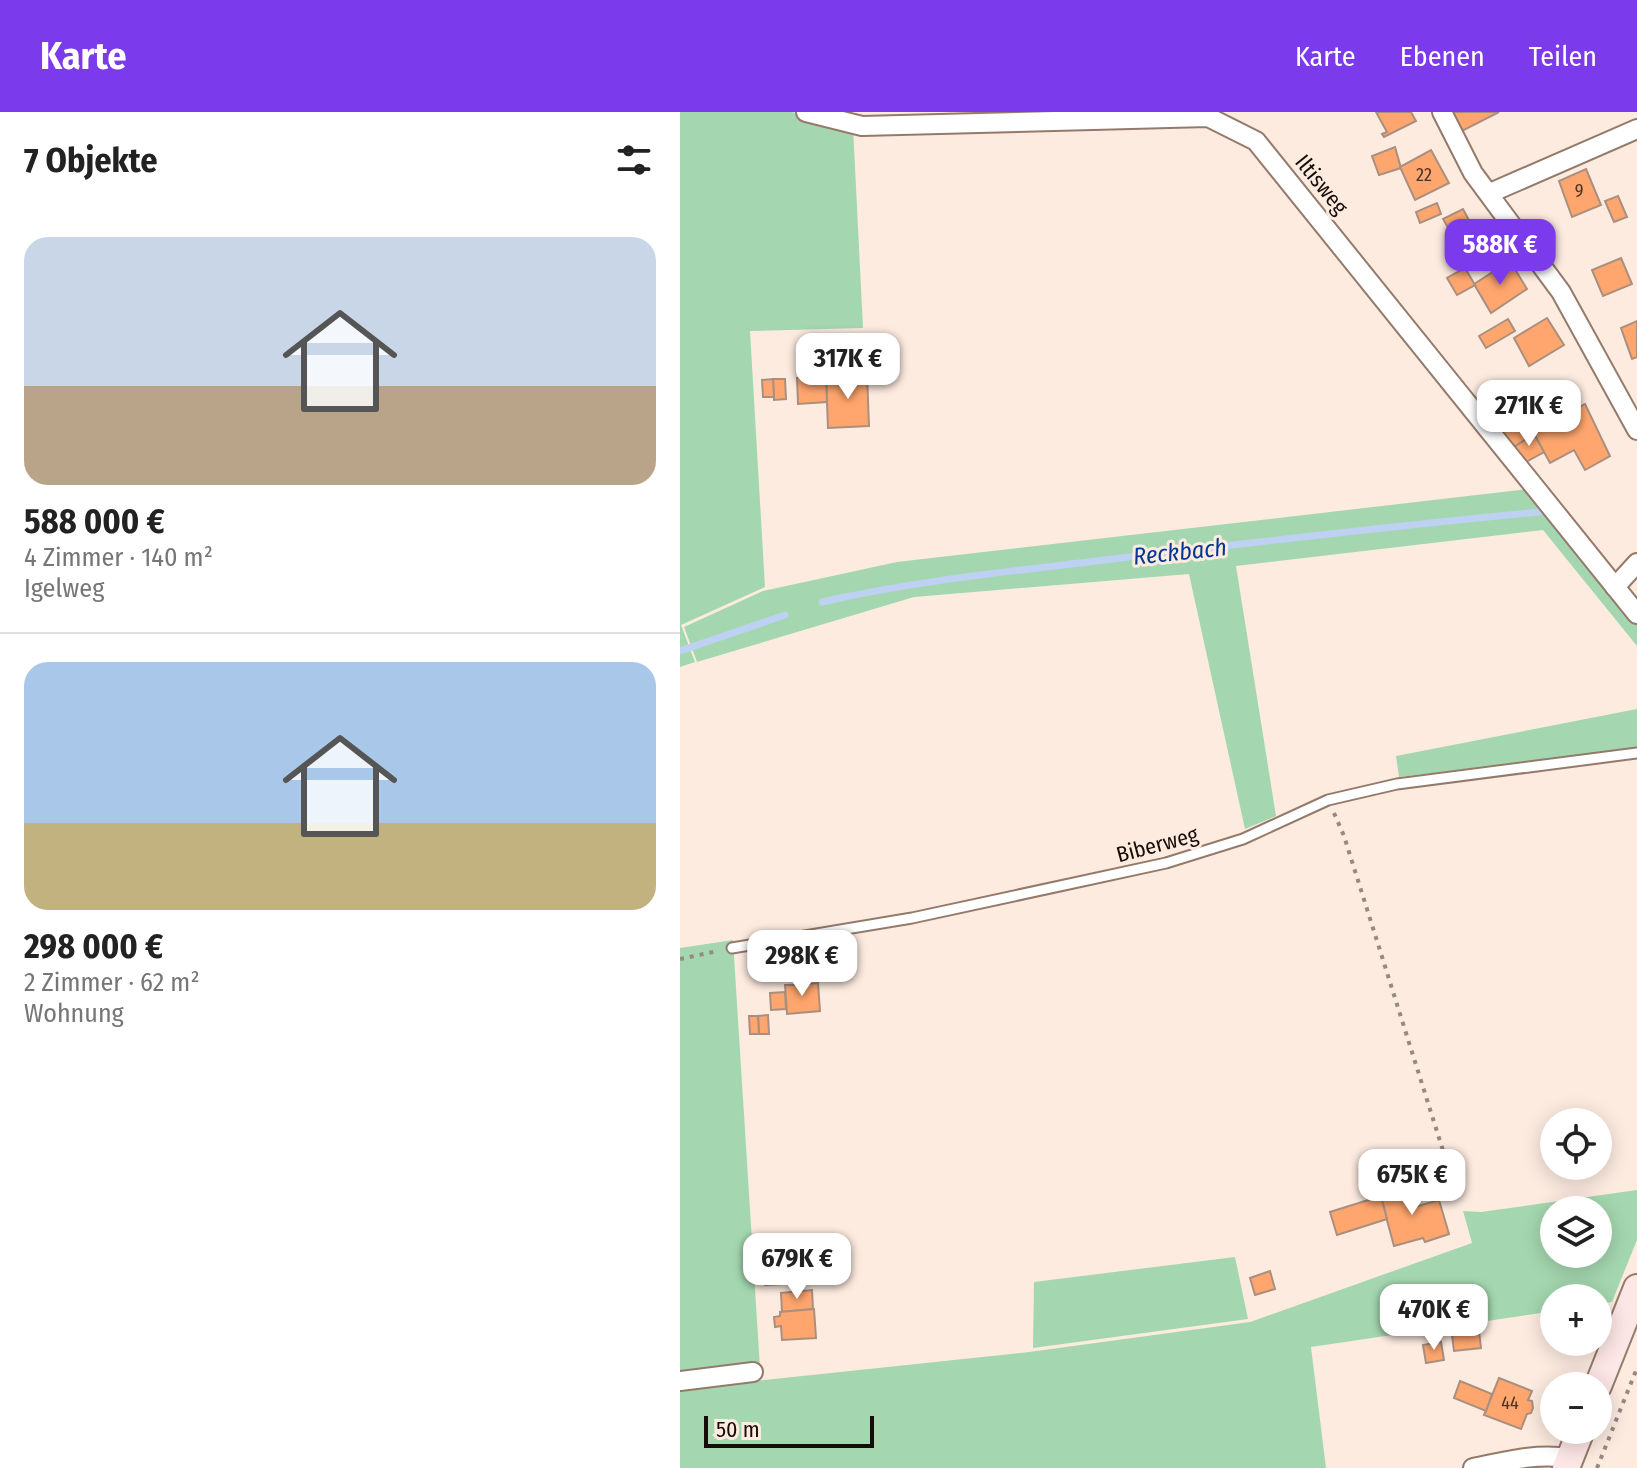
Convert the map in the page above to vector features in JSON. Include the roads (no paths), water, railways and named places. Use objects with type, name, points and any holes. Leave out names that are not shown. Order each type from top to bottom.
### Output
[{"type":"main road","points":[[1604,1372],[1637,1288]]},
{"type":"main road","points":[[1568,1463],[1575,1444]]},
{"type":"street","name":"Iltisweg","points":[[806,112],[862,126],[1208,117],[1256,141],[1637,614]]},
{"type":"street","points":[[1442,112],[1473,173],[1561,292],[1637,430]]},
{"type":"street","points":[[1490,193],[1637,129]]},
{"type":"street","points":[[1615,587],[1637,563]]},
{"type":"street","points":[[680,1381],[753,1372]]},
{"type":"street","points":[[1473,1468],[1521,1457],[1547,1455],[1568,1463]]},
{"type":"lane","name":"Biberweg","points":[[732,948],[912,918],[1166,863],[1243,839],[1328,800],[1397,784],[1637,753]]},
{"type":"waterway","name":"Reckbach","points":[[822,602],[898,587],[1013,571],[1539,512]]},
{"type":"waterway","name":"Reckbach","points":[[680,651],[785,615]]}]
